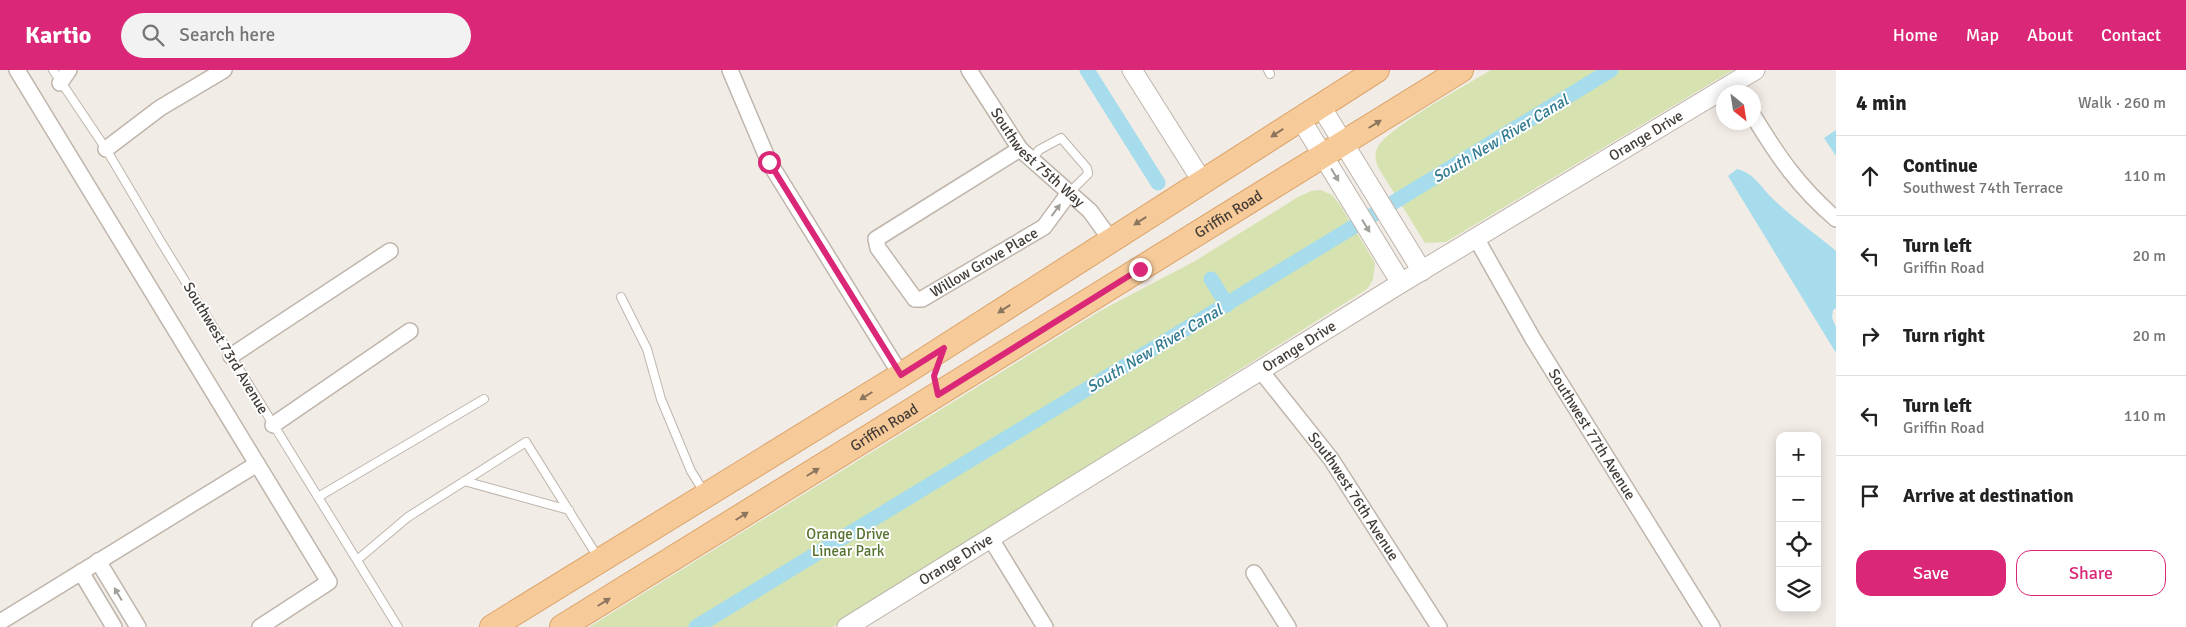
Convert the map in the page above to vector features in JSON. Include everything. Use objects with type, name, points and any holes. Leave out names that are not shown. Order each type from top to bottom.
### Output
[{"type":"main road","points":[[492,627],[944,348],[1377,70]]},
{"type":"main road","name":"Griffin Road","points":[[562,627],[1461,70]]},
{"type":"main road","points":[[938,395],[934,376],[944,348]]},
{"type":"main road","points":[[883,429],[896,409],[901,396],[901,375]]},
{"type":"street","points":[[16,70],[329,582],[260,627]]},
{"type":"street","points":[[57,76],[70,70]]},
{"type":"street","points":[[106,149],[160,108],[224,70]]},
{"type":"street","points":[[730,70],[769,162],[901,375]]},
{"type":"street","name":"Southwest 75th Way","points":[[969,70],[1020,149],[1090,210],[1111,240]]},
{"type":"street","points":[[1132,70],[1202,181]]},
{"type":"street","name":"Orange Drive","points":[[1739,85],[1755,70]]},
{"type":"street","name":"Orange Drive","points":[[847,627],[1401,283],[1716,100]]},
{"type":"street","points":[[1310,112],[1343,143],[1422,271]]},
{"type":"street","points":[[1310,112],[1323,156],[1401,283]]},
{"type":"street","points":[[1761,129],[1780,161],[1816,201],[1836,219]]},
{"type":"street","name":"Willow Grove Place","points":[[1020,149],[876,240],[878,248],[915,299],[922,299],[1044,227],[1069,193]]},
{"type":"street","name":"Southwest 77th Avenue","points":[[1476,238],[1533,339],[1712,627]]},
{"type":"street","points":[[231,356],[390,251]]},
{"type":"street","points":[[273,425],[410,332]]},
{"type":"street","name":"Southwest 76th Avenue","points":[[1261,371],[1330,459],[1392,551],[1439,627]]},
{"type":"street","points":[[0,622],[257,464]]},
{"type":"street","points":[[991,539],[1046,627]]},
{"type":"street","points":[[98,561],[138,627]]},
{"type":"street","points":[[81,572],[114,627]]},
{"type":"street","points":[[1254,572],[1288,627]]},
{"type":"lane","name":"Southwest 73rd Avenue","points":[[57,76],[106,149],[398,627]]},
{"type":"lane","points":[[1032,158],[1039,150],[1061,138],[1087,168],[1088,174],[1069,193]]},
{"type":"lane","points":[[621,297],[647,350],[655,384],[691,470],[706,496]]},
{"type":"lane","points":[[318,497],[484,399]]},
{"type":"lane","points":[[357,560],[408,517],[526,442],[600,561]]},
{"type":"lane","points":[[464,482],[569,510]]},
{"type":"green space","points":[[1491,70],[1733,70],[1446,242],[1425,243],[1378,167],[1376,151],[1394,130]]},
{"type":"green space","name":"Orange Drive Linear Park","points":[[1321,190],[1332,195],[1340,205],[1375,263],[1373,280],[1367,289],[833,627],[589,627],[1100,311],[1195,261],[1298,197],[1311,191]]},
{"type":"water","points":[[1836,130],[1836,156],[1824,138]]},
{"type":"water","points":[[1737,169],[1753,177],[1772,198],[1836,251],[1836,308],[1833,310],[1832,318],[1836,327],[1836,353],[1728,176]]},
{"type":"waterway","points":[[1087,70],[1158,183]]},
{"type":"waterway","name":"South New River Canal","points":[[696,627],[1611,70]]},
{"type":"waterway","points":[[1211,279],[1227,305]]},
{"type":"route","points":[[769,162],[901,375],[944,348],[934,376],[934,386],[938,395],[1140,269]]}]
